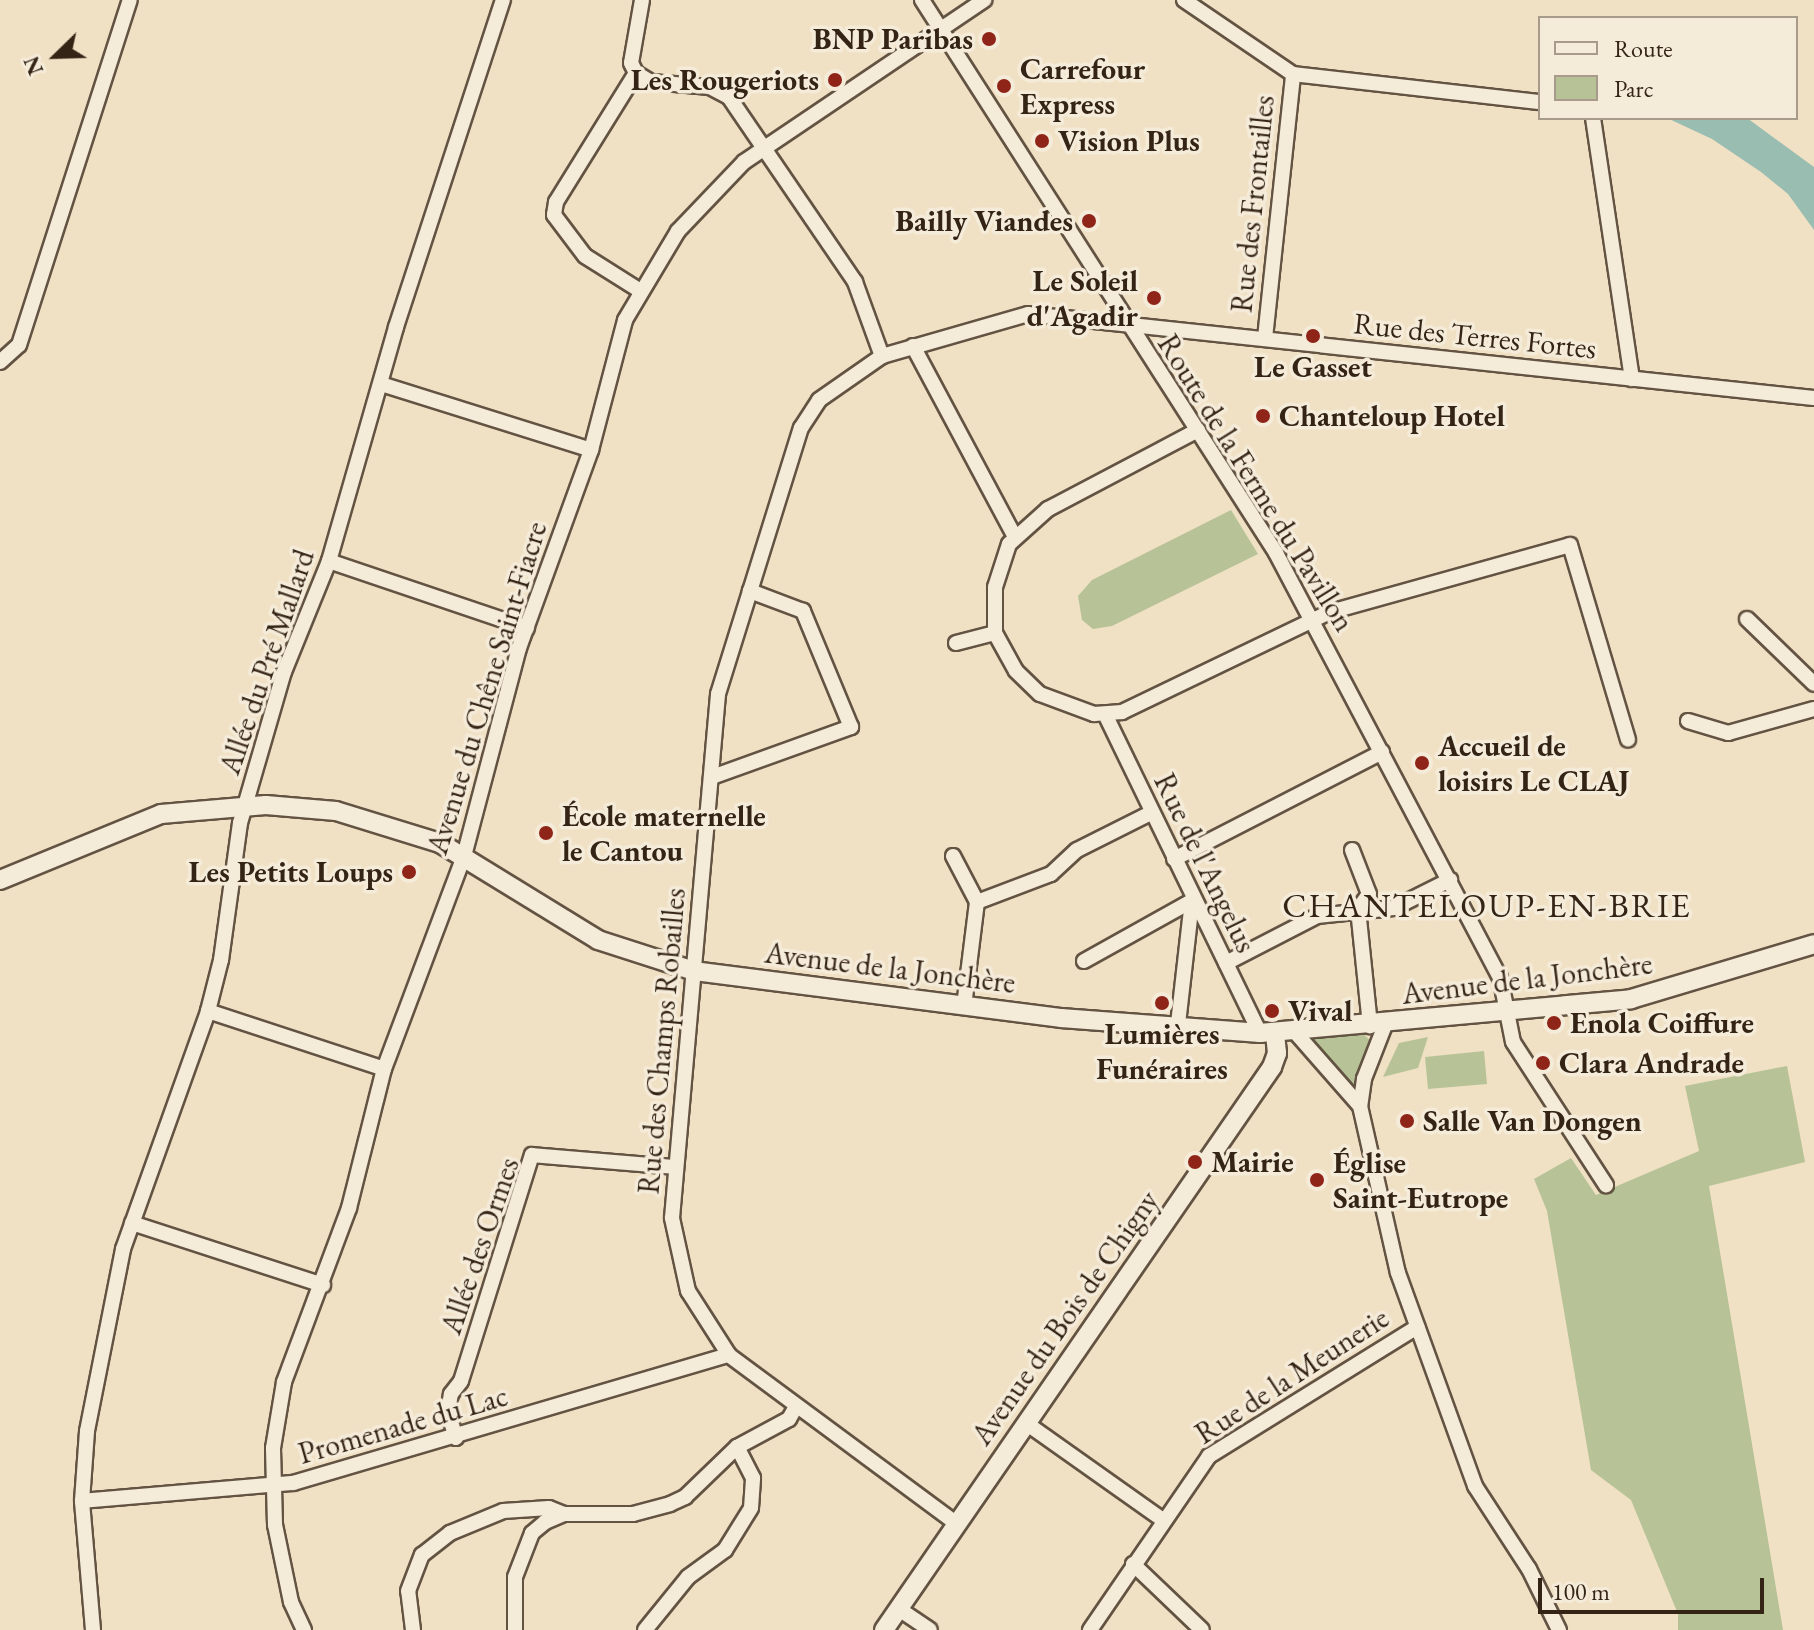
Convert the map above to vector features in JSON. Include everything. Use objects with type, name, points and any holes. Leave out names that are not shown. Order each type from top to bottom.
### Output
[{"type":"main road","name":"Avenue de la Jonchère","points":[[0,880],[161,814],[245,806],[336,811],[389,825],[464,856],[598,940],[694,971],[1131,1025],[1178,1024],[1267,1033],[1508,1013],[1631,999],[1814,944]]},
{"type":"main road","name":"Avenue du Bois de Chigny","points":[[884,1630],[1272,1067],[1277,1053],[1267,1033]]},
{"type":"street","points":[[0,362],[19,345],[130,0]]},
{"type":"street","name":"Allée du Pré Mallard","points":[[93,1630],[82,1501],[97,1364],[132,1223],[208,1011],[221,960],[245,806],[284,672],[329,561],[381,384],[503,0]]},
{"type":"street","points":[[642,0],[631,63],[636,73],[651,82],[710,87],[729,97],[855,282],[882,356]]},
{"type":"street","name":"Route de la Ferme du Pavillon","points":[[922,0],[1198,430],[1313,620],[1500,977],[1513,1042],[1606,1185]]},
{"type":"street","name":"Avenue du Chêne Saint-Fiacre","points":[[304,1630],[281,1561],[272,1487],[284,1382],[323,1285],[349,1208],[384,1069],[464,856],[527,628],[591,450],[625,320],[639,290],[699,207],[765,147],[984,0]]},
{"type":"street","points":[[1184,0],[1293,74],[1538,102]]},
{"type":"street","points":[[636,73],[556,202],[554,215],[585,256],[639,290]]},
{"type":"street","name":"Rue des Frontailles","points":[[1265,338],[1293,74]]},
{"type":"street","points":[[1593,120],[1632,379]]},
{"type":"street","name":"Rue des Champs Robailles","points":[[957,1524],[795,1408],[729,1355],[688,1291],[672,1218],[718,694],[801,428],[819,400],[882,356],[1028,314],[1130,328]]},
{"type":"street","name":"Rue des Terres Fortes","points":[[1130,328],[1265,338],[1814,398]]},
{"type":"street","points":[[913,346],[1014,535]]},
{"type":"street","points":[[381,384],[591,450]]},
{"type":"street","points":[[1198,430],[1048,509],[1014,535],[998,571],[995,633],[1016,671],[1040,694],[1106,716],[1136,707],[1313,620],[1570,545],[1628,740]]},
{"type":"street","points":[[329,561],[527,628]]},
{"type":"street","points":[[712,777],[851,727],[803,611],[750,591]]},
{"type":"street","points":[[1747,619],[1814,684]]},
{"type":"street","points":[[956,643],[995,633]]},
{"type":"street","points":[[1688,721],[1728,733],[1814,709]]},
{"type":"street","name":"Rue de l'Angelus","points":[[1106,716],[1192,901],[1267,1033]]},
{"type":"street","points":[[1174,859],[1382,752]]},
{"type":"street","points":[[977,902],[1051,874],[1077,850],[1151,813]]},
{"type":"street","points":[[1352,850],[1369,894],[1358,909],[1378,1025],[1360,1106],[1398,1273],[1475,1486],[1529,1569],[1559,1630]]},
{"type":"street","points":[[953,856],[977,902],[964,1006]]},
{"type":"street","points":[[1226,963],[1317,916],[1358,909],[1394,908],[1450,880]]},
{"type":"street","points":[[1084,961],[1192,901]]},
{"type":"street","points":[[1178,1024],[1192,901]]},
{"type":"street","points":[[208,1011],[384,1069]]},
{"type":"street","points":[[1295,1032],[1360,1106]]},
{"type":"street","name":"Allée des Ormes","points":[[456,1438],[448,1412],[451,1394],[461,1381],[532,1155],[676,1167]]},
{"type":"street","points":[[132,1223],[323,1285]]},
{"type":"street","name":"Rue de la Meunerie","points":[[1090,1630],[1209,1456],[1417,1327]]},
{"type":"street","name":"Promenade du Lac","points":[[82,1501],[272,1487],[456,1438],[729,1355]]},
{"type":"street","points":[[413,1630],[408,1591],[422,1555],[450,1533],[503,1511],[549,1508],[564,1514],[633,1514],[661,1508],[685,1497],[737,1447],[789,1419],[795,1408]]},
{"type":"street","points":[[1026,1423],[1163,1520]]},
{"type":"street","points":[[645,1630],[688,1577],[725,1550],[751,1508],[753,1478],[737,1447]]},
{"type":"street","points":[[515,1630],[515,1577],[523,1551],[532,1533],[564,1514]]},
{"type":"street","points":[[1133,1564],[1202,1630]]},
{"type":"street","points":[[899,1609],[930,1630]]},
{"type":"green space","points":[[1231,510],[1258,554],[1112,626],[1093,629],[1082,620],[1078,596],[1092,580]]},
{"type":"green space","points":[[1358,1029],[1371,1041],[1355,1084],[1350,1085],[1307,1036]]},
{"type":"green space","points":[[1428,1037],[1418,1068],[1383,1077],[1399,1043]]},
{"type":"green space","points":[[1484,1051],[1487,1084],[1428,1089],[1425,1057]]},
{"type":"green space","points":[[1787,1066],[1805,1162],[1709,1186],[1783,1630],[1678,1630],[1678,1614],[1631,1500],[1591,1470],[1547,1211],[1534,1179],[1571,1158],[1596,1195],[1699,1151],[1685,1086]]},
{"type":"water","points":[[1671,120],[1750,120],[1814,167],[1814,230],[1788,194],[1712,139]]},
{"type":"place","name":"BNP Paribas","points":[[989,39]]},
{"type":"place","name":"Les Rougeriots","points":[[835,80]]},
{"type":"place","name":"Carrefour Express","points":[[1004,86]]},
{"type":"place","name":"Vision Plus","points":[[1042,141]]},
{"type":"place","name":"Bailly Viandes","points":[[1089,221]]},
{"type":"place","name":"Le Soleil d'Agadir","points":[[1154,298]]},
{"type":"place","name":"Le Gasset","points":[[1313,336]]},
{"type":"place","name":"Chanteloup Hotel","points":[[1263,416]]},
{"type":"place","name":"Accueil de loisirs Le CLAJ","points":[[1422,763]]},
{"type":"place","name":"École maternelle le Cantou","points":[[546,833]]},
{"type":"place","name":"Les Petits Loups","points":[[409,872]]},
{"type":"place","name":"Lumières Funéraires","points":[[1162,1003]]},
{"type":"place","name":"Vival","points":[[1272,1011]]},
{"type":"place","name":"Enola Coiffure","points":[[1554,1023]]},
{"type":"place","name":"Clara Andrade","points":[[1543,1063]]},
{"type":"place","name":"Salle Van Dongen","points":[[1407,1121]]},
{"type":"place","name":"Mairie","points":[[1195,1162]]},
{"type":"place","name":"Église Saint-Eutrope","points":[[1317,1180]]},
{"type":"district","name":"CHANTELOUP-EN-BRIE","points":[[1487,906]]}]
